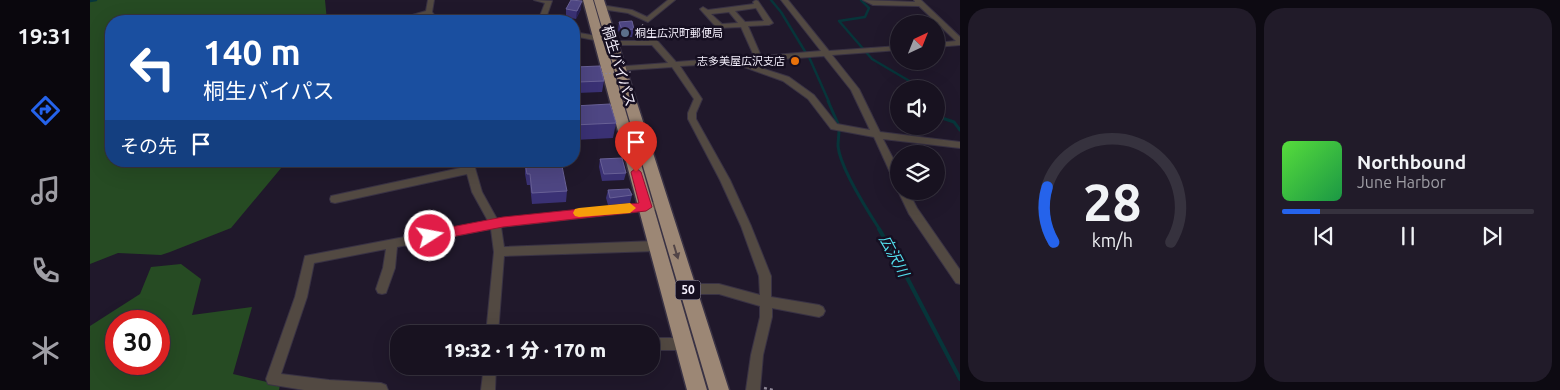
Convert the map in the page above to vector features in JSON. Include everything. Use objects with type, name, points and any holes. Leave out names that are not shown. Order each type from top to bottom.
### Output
[{"type":"highway","name":"桐生バイパス","points":[[588,0],[654,206],[688,289],[719,390]]},
{"type":"highway","name":"桐生バイパス","points":[[600,4],[612,43],[611,71]]},
{"type":"highway","name":"桐生バイパス","points":[[654,206],[656,246],[697,390]]},
{"type":"street","points":[[430,0],[429,12],[431,15]]},
{"type":"street","points":[[537,0],[550,2],[545,15]]},
{"type":"street","points":[[600,4],[630,11],[646,20],[672,0]]},
{"type":"street","points":[[784,0],[855,89],[890,162]]},
{"type":"street","points":[[866,0],[873,3],[919,2],[960,42]]},
{"type":"street","points":[[757,4],[769,23],[720,26],[705,10],[730,9],[757,4]]},
{"type":"street","points":[[730,9],[743,24],[759,59]]},
{"type":"street","points":[[418,15],[429,12]]},
{"type":"street","points":[[580,35],[599,39]]},
{"type":"street","points":[[612,43],[653,41],[675,65],[698,99],[692,113],[692,119],[725,180],[746,226],[765,276],[766,317],[757,355],[753,390]]},
{"type":"street","points":[[945,44],[960,42]]},
{"type":"street","points":[[611,71],[890,49]]},
{"type":"street","points":[[734,61],[786,79],[811,97],[834,127],[878,136],[960,145]]},
{"type":"street","points":[[335,199],[465,167]]},
{"type":"street","points":[[469,167],[482,203],[495,224],[498,233],[499,252],[493,325]]},
{"type":"street","points":[[908,200],[913,211],[960,279]]},
{"type":"street","points":[[381,390],[329,387],[273,379],[301,297],[309,259],[495,224],[654,206]]},
{"type":"street","points":[[382,289],[389,268],[392,243]]},
{"type":"street","points":[[499,252],[656,246]]},
{"type":"street","points":[[688,289],[719,289],[766,302],[819,311]]},
{"type":"street","points":[[660,344],[683,344]]},
{"type":"street","points":[[488,390],[489,375]]},
{"type":"path","points":[[646,20],[641,27],[653,41]]},
{"type":"green space","points":[[90,0],[325,0],[326,15],[105,15],[105,167],[282,167],[231,228],[161,255],[118,253],[90,264]]},
{"type":"green space","points":[[181,264],[201,279],[192,315],[252,307],[233,374],[280,385],[279,390],[90,390],[90,326],[105,316],[105,375],[170,375],[170,310],[115,310],[140,294],[151,267]]},
{"type":"building","points":[[571,0],[582,1],[577,11],[566,9]]},
{"type":"building","points":[[632,21],[634,29],[622,30],[619,22]]},
{"type":"building","points":[[600,66],[604,81],[580,82],[580,67]]},
{"type":"building","points":[[610,104],[616,123],[580,125],[580,106]]},
{"type":"building","points":[[622,158],[626,173],[604,174],[600,159]]},
{"type":"building","points":[[526,167],[562,167],[567,191],[532,193],[530,174],[527,174]]},
{"type":"building","points":[[629,189],[632,195],[610,198],[608,190]]},
{"type":"waterway","points":[[90,1],[96,0]]},
{"type":"waterway","name":"広沢川","points":[[771,0],[781,12],[806,53]]},
{"type":"waterway","points":[[861,0],[869,8],[865,17],[839,21],[872,59],[908,80]]},
{"type":"waterway","name":"広沢川","points":[[809,57],[829,102]]},
{"type":"waterway","name":"広沢川","points":[[828,101],[839,126]]},
{"type":"waterway","points":[[945,119],[954,122],[960,130]]},
{"type":"waterway","name":"広沢川","points":[[839,130],[838,146],[844,166],[855,189],[880,230]]},
{"type":"waterway","name":"広沢川","points":[[879,229],[902,268],[960,379]]},
{"type":"slow traffic","points":[[579,213],[630,208]]},
{"type":"place","name":"桐生広沢町郵便局","points":[[625,33]]},
{"type":"place","name":"志多美屋広沢支店","points":[[795,61]]},
{"type":"route","points":[[430,236],[503,222],[646,207],[636,172]]}]
